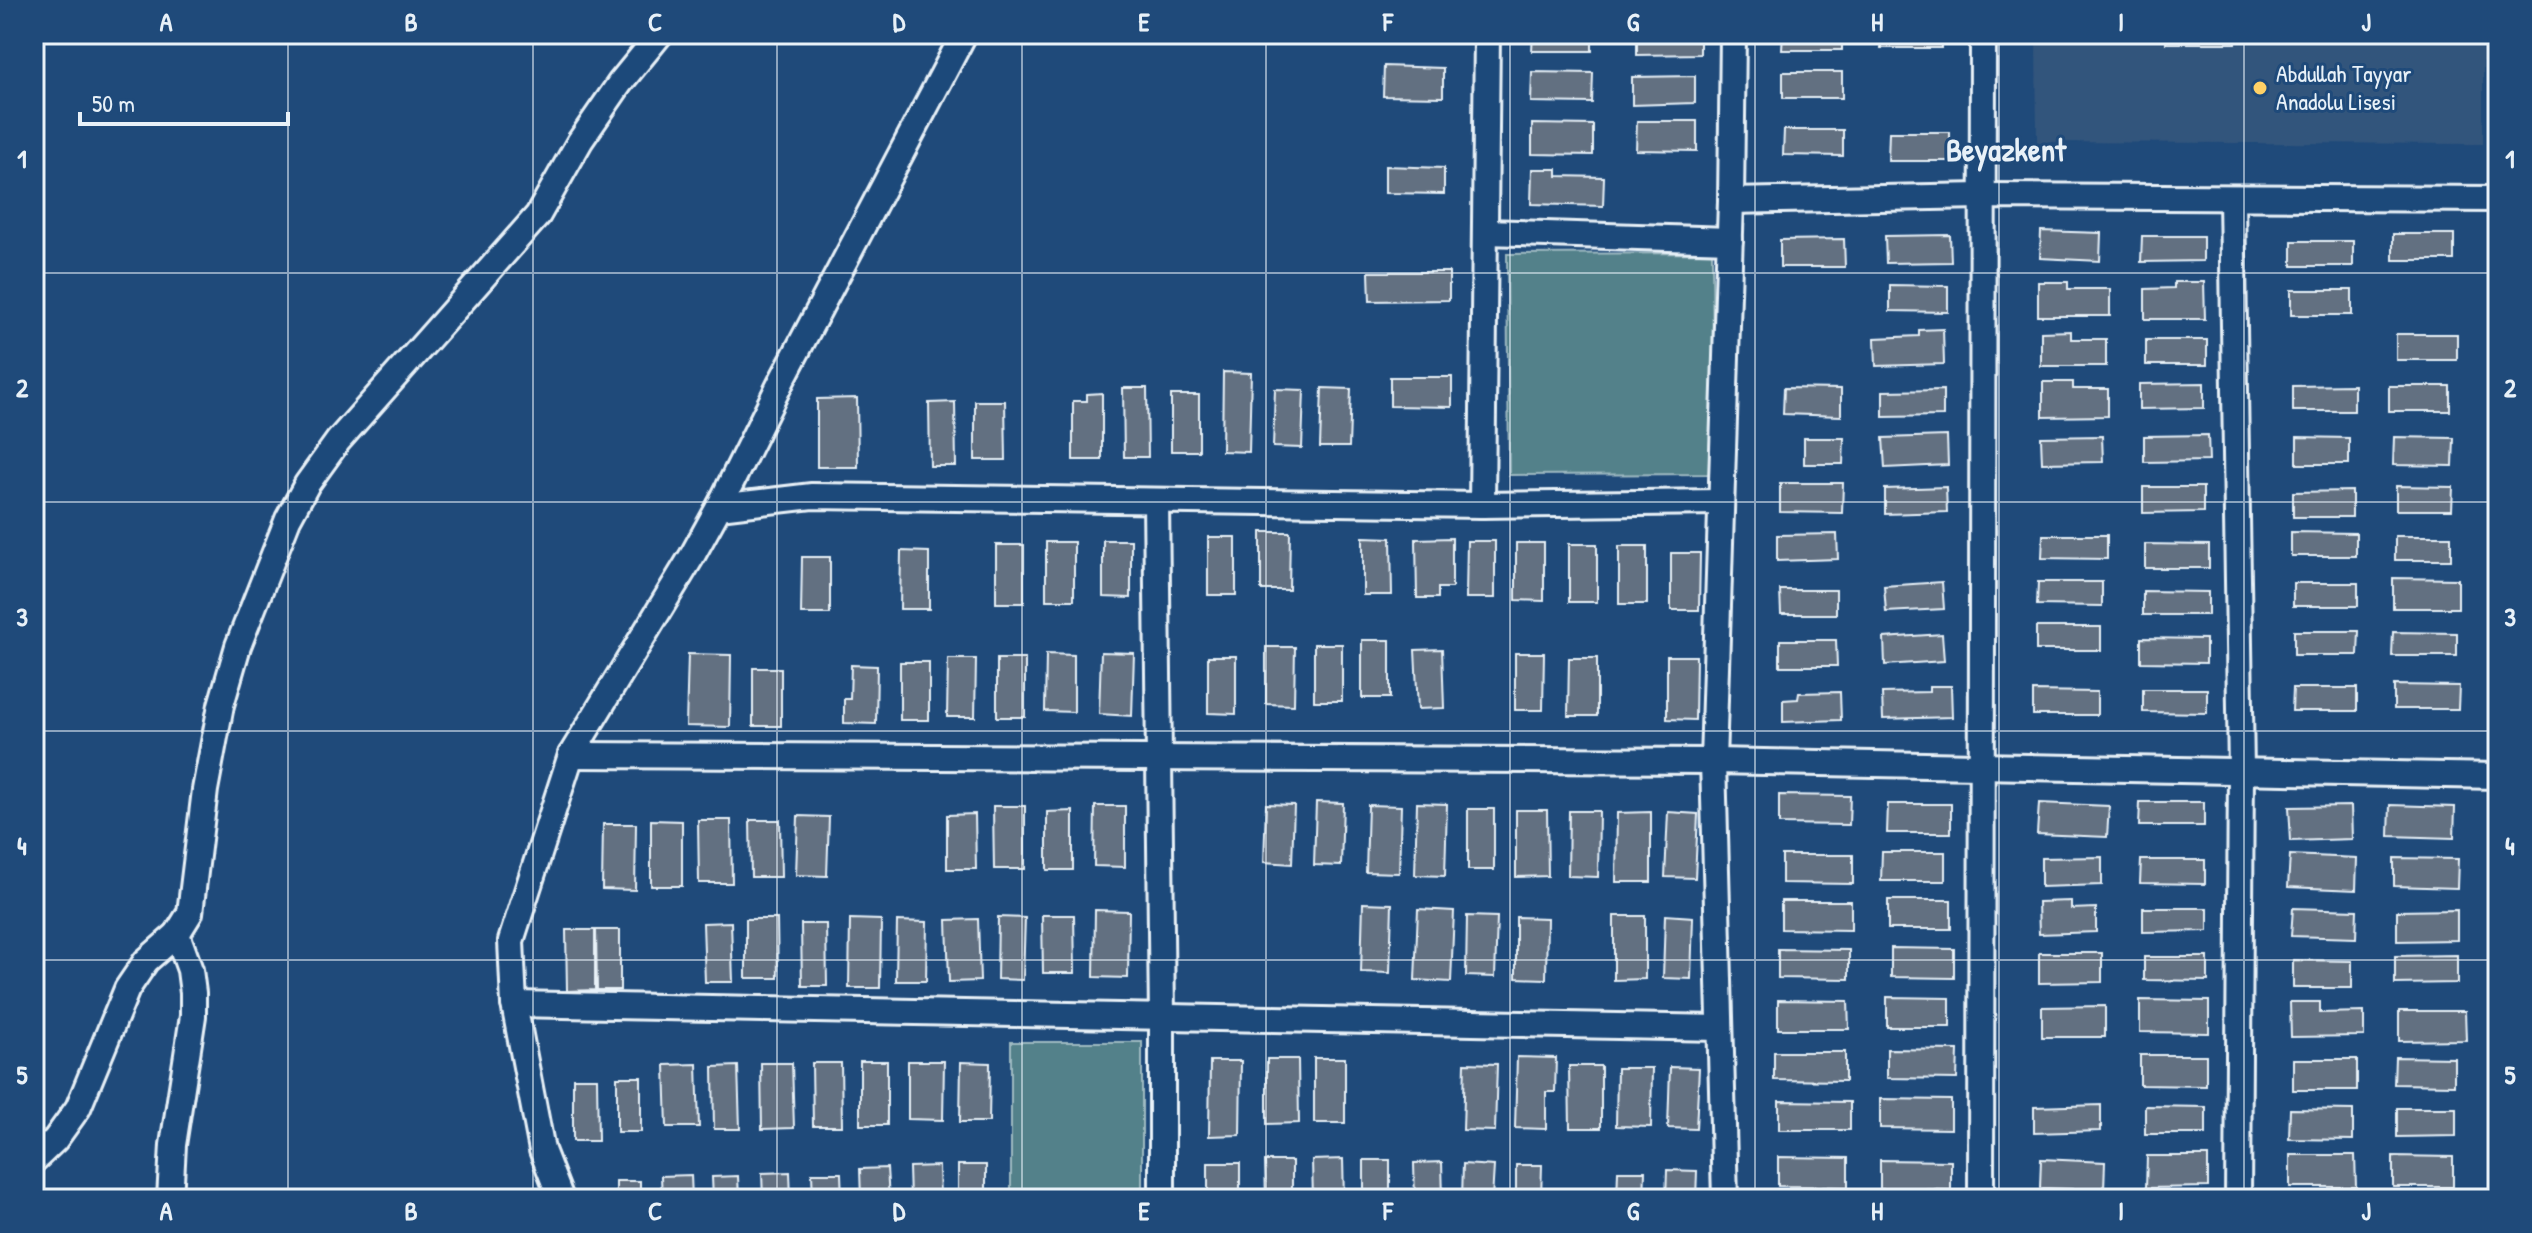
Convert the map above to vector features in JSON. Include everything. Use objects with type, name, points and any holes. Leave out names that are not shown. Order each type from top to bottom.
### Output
[{"type":"street","points":[[34,1160],[55,1140],[78,1108],[127,989],[146,961],[177,934],[190,913],[205,790],[221,705],[238,646],[288,519],[307,484],[338,441],[538,215],[580,141],[620,83],[660,34]]},
{"type":"street","points":[[561,1199],[542,1150],[514,1004],[511,941],[571,755],[719,507],[783,378],[964,34]]},
{"type":"street","points":[[1482,505],[1487,34]]},
{"type":"street","points":[[1725,1199],[1713,761],[1730,240],[1733,34]]},
{"type":"street","points":[[1981,1199],[1983,34]]},
{"type":"street","points":[[1731,201],[1982,196],[2498,199]]},
{"type":"street","points":[[2232,198],[2241,771],[2238,1199]]},
{"type":"street","points":[[1486,232],[1730,240]]},
{"type":"street","points":[[719,507],[812,496],[1482,505],[1721,502]]},
{"type":"street","points":[[1156,501],[1162,1199]]},
{"type":"street","points":[[571,755],[1713,761],[2498,776]]},
{"type":"street","points":[[170,1199],[173,1145],[193,1016],[190,970],[177,934]]},
{"type":"street","points":[[514,1004],[1720,1028]]},
{"type":"shaded area","name":"Abdullah Tayyar Anadolu Lisesi","points":[[2036,34],[2483,34],[2483,144],[2037,142]]},
{"type":"green space","points":[[1712,253],[1714,474],[1509,475],[1507,254]]},
{"type":"green space","points":[[1011,1042],[1142,1042],[1142,1199],[1011,1199]]},
{"type":"building","points":[[1533,34],[1592,34],[1592,51],[1532,51]]},
{"type":"building","points":[[1637,34],[1700,34],[1700,54],[1637,55]]},
{"type":"building","points":[[1783,34],[1842,34],[1842,50],[1782,50]]},
{"type":"building","points":[[1881,34],[1941,34],[1941,48],[1881,48]]},
{"type":"building","name":"Abdullah Tayyar Anadolu Lisesi","points":[[2166,34],[2236,34],[2236,43],[2166,43]]},
{"type":"building","points":[[1384,66],[1443,68],[1443,97],[1383,96]]},
{"type":"building","points":[[1532,72],[1593,73],[1592,103],[1531,102]]},
{"type":"building","points":[[1783,72],[1842,72],[1842,98],[1783,98]]},
{"type":"building","points":[[1695,76],[1695,103],[1632,105],[1632,77]]},
{"type":"building","points":[[1637,121],[1697,121],[1697,151],[1636,150]]},
{"type":"building","points":[[1532,124],[1593,125],[1593,155],[1532,154]]},
{"type":"building","points":[[1784,130],[1843,130],[1843,156],[1783,155]]},
{"type":"building","points":[[1889,132],[1950,132],[1950,161],[1888,161]]},
{"type":"building","points":[[1385,166],[1444,168],[1444,194],[1385,193]]},
{"type":"building","points":[[1532,169],[1557,169],[1557,176],[1604,177],[1603,206],[1531,204]]},
{"type":"building","points":[[2041,231],[2101,233],[2100,261],[2040,258]]},
{"type":"building","points":[[2393,234],[2454,234],[2454,260],[2393,260]]},
{"type":"building","points":[[1950,235],[1951,262],[1886,263],[1885,236]]},
{"type":"building","points":[[2142,236],[2203,236],[2203,261],[2141,262]]},
{"type":"building","points":[[1844,239],[1845,267],[1780,267],[1780,240]]},
{"type":"building","points":[[2292,241],[2353,241],[2353,266],[2292,266]]},
{"type":"building","points":[[1369,272],[1449,272],[1449,300],[1370,301]]},
{"type":"building","points":[[2038,282],[2068,282],[2068,289],[2110,289],[2110,316],[2038,316]]},
{"type":"building","points":[[2174,282],[2204,282],[2205,319],[2145,319],[2145,289],[2174,288]]},
{"type":"building","points":[[1890,285],[1948,286],[1948,312],[1890,311]]},
{"type":"building","points":[[2291,290],[2352,290],[2352,315],[2291,315]]},
{"type":"building","points":[[1943,329],[1944,364],[1876,366],[1875,338],[1919,336],[1919,330]]},
{"type":"building","points":[[2071,331],[2071,339],[2106,339],[2106,366],[2041,366],[2041,332]]},
{"type":"building","points":[[2396,334],[2457,334],[2457,360],[2396,360]]},
{"type":"building","points":[[2146,340],[2207,340],[2207,365],[2146,365]]},
{"type":"building","points":[[1223,372],[1251,373],[1249,452],[1222,451]]},
{"type":"building","points":[[1390,377],[1452,377],[1452,407],[1390,406]]},
{"type":"building","points":[[2043,382],[2073,382],[2073,389],[2108,389],[2108,416],[2043,417]]},
{"type":"building","points":[[2204,383],[2204,408],[2139,409],[2139,384]]},
{"type":"building","points":[[2354,385],[2354,411],[2293,411],[2293,386]]},
{"type":"building","points":[[2389,386],[2450,386],[2450,411],[2389,411]]},
{"type":"building","points":[[1123,388],[1147,388],[1148,457],[1124,457]]},
{"type":"building","points":[[1322,388],[1351,389],[1349,447],[1320,447]]},
{"type":"building","points":[[1784,388],[1841,389],[1841,416],[1783,414]]},
{"type":"building","points":[[1275,389],[1304,390],[1302,448],[1273,447]]},
{"type":"building","points":[[1943,390],[1943,416],[1883,417],[1883,391]]},
{"type":"building","points":[[1102,393],[1102,460],[1073,460],[1073,401],[1087,401],[1087,394]]},
{"type":"building","points":[[1171,395],[1199,395],[1199,451],[1171,451]]},
{"type":"building","points":[[857,398],[858,467],[817,467],[817,399]]},
{"type":"building","points":[[975,401],[1005,401],[1006,460],[975,460]]},
{"type":"building","points":[[955,402],[956,466],[930,466],[929,403]]},
{"type":"building","points":[[2208,435],[2209,461],[2144,462],[2144,436]]},
{"type":"building","points":[[1947,436],[1948,465],[1885,468],[1883,438]]},
{"type":"building","points":[[2102,436],[2103,462],[2042,463],[2041,437]]},
{"type":"building","points":[[2297,437],[2349,438],[2349,464],[2297,464]]},
{"type":"building","points":[[2394,437],[2454,438],[2453,466],[2393,465]]},
{"type":"building","points":[[1804,438],[1844,438],[1843,464],[1804,464]]},
{"type":"building","points":[[1780,483],[1843,483],[1842,513],[1780,512]]},
{"type":"building","points":[[2396,486],[2453,487],[2452,510],[2396,510]]},
{"type":"building","points":[[1946,487],[1947,512],[1885,514],[1885,489]]},
{"type":"building","points":[[2143,487],[2203,487],[2203,512],[2143,513]]},
{"type":"building","points":[[2352,491],[2352,517],[2293,517],[2293,492]]},
{"type":"building","points":[[1261,532],[1290,532],[1289,590],[1261,590]]},
{"type":"building","points":[[2291,532],[2356,533],[2356,556],[2291,556]]},
{"type":"building","points":[[1837,534],[1838,559],[1777,561],[1777,535]]},
{"type":"building","points":[[2043,535],[2107,535],[2107,559],[2042,558]]},
{"type":"building","points":[[2395,536],[2451,536],[2451,560],[2395,560]]},
{"type":"building","points":[[1208,537],[1236,537],[1236,595],[1208,595]]},
{"type":"building","points":[[1363,537],[1391,538],[1392,595],[1363,595]]},
{"type":"building","points":[[1452,538],[1452,588],[1438,588],[1438,598],[1417,598],[1416,539]]},
{"type":"building","points":[[1103,540],[1131,540],[1131,598],[1103,597]]},
{"type":"building","points":[[1467,541],[1495,541],[1495,598],[1466,598]]},
{"type":"building","points":[[1046,542],[1074,542],[1074,600],[1046,600]]},
{"type":"building","points":[[1516,543],[1544,543],[1544,601],[1516,600]]},
{"type":"building","points":[[1569,544],[1597,544],[1597,602],[1569,602]]},
{"type":"building","points":[[2145,544],[2209,545],[2209,568],[2145,568]]},
{"type":"building","points":[[996,545],[1024,545],[1024,603],[996,603]]},
{"type":"building","points":[[1619,546],[1647,546],[1647,604],[1619,604]]},
{"type":"building","points":[[901,551],[929,552],[929,609],[900,609]]},
{"type":"building","points":[[1671,553],[1700,553],[1699,610],[1671,610]]},
{"type":"building","points":[[802,557],[830,557],[830,614],[801,614]]},
{"type":"building","points":[[2393,578],[2458,579],[2458,608],[2393,608]]},
{"type":"building","points":[[1942,582],[1944,609],[1886,612],[1884,586]]},
{"type":"building","points":[[2038,582],[2102,582],[2102,606],[2037,605]]},
{"type":"building","points":[[2293,583],[2358,583],[2358,606],[2293,606]]},
{"type":"building","points":[[1780,590],[1836,590],[1836,614],[1781,614]]},
{"type":"building","points":[[2143,591],[2208,592],[2208,615],[2143,615]]},
{"type":"building","points":[[2036,627],[2101,627],[2101,650],[2036,650]]},
{"type":"building","points":[[2294,631],[2359,631],[2358,655],[2294,655]]},
{"type":"building","points":[[2393,632],[2457,633],[2457,656],[2392,656]]},
{"type":"building","points":[[1942,634],[1944,661],[1885,665],[1884,638]]},
{"type":"building","points":[[2141,638],[2206,639],[2206,663],[2141,662]]},
{"type":"building","points":[[1362,640],[1390,640],[1390,698],[1362,698]]},
{"type":"building","points":[[1780,640],[1836,640],[1837,666],[1780,666]]},
{"type":"building","points":[[1314,644],[1342,644],[1342,701],[1314,701]]},
{"type":"building","points":[[1266,647],[1295,647],[1294,705],[1266,704]]},
{"type":"building","points":[[1442,649],[1444,708],[1418,709],[1415,650]]},
{"type":"building","points":[[1101,652],[1134,653],[1132,716],[1099,714]]},
{"type":"building","points":[[1515,653],[1544,653],[1543,710],[1515,710]]},
{"type":"building","points":[[688,654],[731,655],[730,727],[686,726]]},
{"type":"building","points":[[1046,654],[1074,655],[1074,712],[1045,711]]},
{"type":"building","points":[[1208,656],[1236,656],[1236,714],[1208,713]]},
{"type":"building","points":[[1667,656],[1696,656],[1695,720],[1667,719]]},
{"type":"building","points":[[1569,658],[1597,658],[1597,716],[1568,716]]},
{"type":"building","points":[[948,659],[976,659],[975,717],[947,717]]},
{"type":"building","points":[[997,659],[1025,659],[1025,717],[997,717]]},
{"type":"building","points":[[900,662],[929,662],[929,720],[900,720]]},
{"type":"building","points":[[851,665],[877,666],[876,724],[844,723],[844,699],[850,699]]},
{"type":"building","points":[[753,668],[781,668],[781,726],[753,726]]},
{"type":"building","points":[[2394,685],[2459,686],[2458,709],[2394,709]]},
{"type":"building","points":[[1929,686],[1951,686],[1952,717],[1883,719],[1882,693],[1929,692]]},
{"type":"building","points":[[2293,688],[2357,688],[2357,711],[2292,711]]},
{"type":"building","points":[[2143,689],[2207,689],[2207,713],[2143,712]]},
{"type":"building","points":[[2033,691],[2097,692],[2097,715],[2033,715]]},
{"type":"building","points":[[1840,692],[1841,720],[1783,722],[1783,700],[1798,699],[1799,693]]},
{"type":"building","points":[[1779,795],[1850,796],[1849,825],[1779,824]]},
{"type":"building","points":[[1316,802],[1343,803],[1341,866],[1314,865]]},
{"type":"building","points":[[2140,802],[2204,802],[2204,826],[2139,826]]},
{"type":"building","points":[[1417,803],[1447,804],[1445,876],[1415,875]]},
{"type":"building","points":[[2039,803],[2109,806],[2107,837],[2037,834]]},
{"type":"building","points":[[1266,804],[1294,805],[1292,864],[1264,862]]},
{"type":"building","points":[[1888,804],[1951,804],[1951,833],[1887,833]]},
{"type":"building","points":[[1368,805],[1401,806],[1399,873],[1366,872]]},
{"type":"building","points":[[2390,805],[2455,807],[2454,838],[2389,836]]},
{"type":"building","points":[[993,806],[1025,806],[1025,869],[994,869]]},
{"type":"building","points":[[1095,806],[1125,806],[1125,867],[1094,866]]},
{"type":"building","points":[[2351,806],[2352,839],[2291,841],[2289,807]]},
{"type":"building","points":[[1468,809],[1494,809],[1494,870],[1468,870]]},
{"type":"building","points":[[1516,810],[1547,810],[1548,876],[1516,877]]},
{"type":"building","points":[[1073,811],[1073,870],[1047,870],[1047,812]]},
{"type":"building","points":[[1569,811],[1599,811],[1598,877],[1568,876]]},
{"type":"building","points":[[1651,812],[1651,882],[1616,882],[1617,813]]},
{"type":"building","points":[[1668,812],[1698,814],[1695,878],[1665,877]]},
{"type":"building","points":[[975,814],[976,869],[947,869],[947,815]]},
{"type":"building","points":[[798,816],[829,817],[827,876],[796,875]]},
{"type":"building","points":[[651,820],[682,821],[682,886],[651,886]]},
{"type":"building","points":[[698,820],[731,820],[732,883],[699,883]]},
{"type":"building","points":[[750,820],[780,820],[781,877],[751,877]]},
{"type":"building","points":[[603,824],[636,824],[635,890],[602,889]]},
{"type":"building","points":[[1882,852],[1945,852],[1945,881],[1881,881]]},
{"type":"building","points":[[1782,855],[1853,855],[1853,884],[1782,883]]},
{"type":"building","points":[[2290,855],[2357,858],[2356,890],[2288,887]]},
{"type":"building","points":[[2102,857],[2102,885],[2041,887],[2041,858]]},
{"type":"building","points":[[2394,858],[2458,859],[2457,888],[2394,886]]},
{"type":"building","points":[[2141,860],[2205,860],[2205,884],[2140,883]]},
{"type":"building","points":[[1888,900],[1951,900],[1951,929],[1888,929]]},
{"type":"building","points":[[1781,901],[1851,901],[1851,930],[1781,929]]},
{"type":"building","points":[[2071,901],[2071,909],[2096,908],[2096,932],[2039,934],[2038,902]]},
{"type":"building","points":[[1363,903],[1392,904],[1390,973],[1361,972]]},
{"type":"building","points":[[2143,908],[2208,908],[2208,931],[2143,932]]},
{"type":"building","points":[[2293,908],[2357,910],[2356,938],[2291,936]]},
{"type":"building","points":[[1418,909],[1454,911],[1451,982],[1415,980]]},
{"type":"building","points":[[1095,910],[1129,911],[1128,978],[1094,977]]},
{"type":"building","points":[[2457,910],[2457,940],[2397,941],[2397,911]]},
{"type":"building","points":[[1042,915],[1074,915],[1075,973],[1043,973]]},
{"type":"building","points":[[1665,915],[1693,917],[1691,979],[1663,978]]},
{"type":"building","points":[[1467,916],[1497,917],[1495,977],[1466,976]]},
{"type":"building","points":[[1614,916],[1645,916],[1645,979],[1614,980]]},
{"type":"building","points":[[998,917],[1025,918],[1023,980],[997,979]]},
{"type":"building","points":[[1516,917],[1547,918],[1546,979],[1516,978]]},
{"type":"building","points":[[746,919],[777,919],[778,978],[746,978]]},
{"type":"building","points":[[850,919],[881,920],[880,988],[849,988]]},
{"type":"building","points":[[978,919],[980,981],[949,982],[947,920]]},
{"type":"building","points":[[897,921],[927,922],[926,981],[896,981]]},
{"type":"building","points":[[731,922],[733,982],[705,982],[703,923]]},
{"type":"building","points":[[801,924],[826,924],[827,986],[802,986]]},
{"type":"building","points":[[566,930],[595,930],[595,990],[567,991]]},
{"type":"building","points":[[596,930],[620,930],[620,990],[597,990]]},
{"type":"building","points":[[1891,948],[1954,949],[1954,978],[1891,977]]},
{"type":"building","points":[[1778,949],[1849,950],[1849,979],[1778,978]]},
{"type":"building","points":[[2039,953],[2102,953],[2102,982],[2039,983]]},
{"type":"building","points":[[2457,955],[2457,983],[2395,984],[2395,956]]},
{"type":"building","points":[[2144,957],[2208,957],[2208,981],[2144,980]]},
{"type":"building","points":[[2293,960],[2352,961],[2352,988],[2293,988]]},
{"type":"building","points":[[1887,997],[1950,998],[1950,1027],[1887,1027]]},
{"type":"building","points":[[1778,1000],[1848,1001],[1849,1029],[1778,1029]]},
{"type":"building","points":[[2140,1000],[2209,1001],[2209,1033],[2140,1032]]},
{"type":"building","points":[[2290,1002],[2320,1002],[2320,1013],[2364,1012],[2364,1036],[2291,1037]]},
{"type":"building","points":[[2105,1006],[2105,1037],[2042,1037],[2042,1007]]},
{"type":"building","points":[[2399,1011],[2465,1011],[2466,1040],[2399,1041]]},
{"type":"building","points":[[1887,1049],[1958,1050],[1957,1079],[1887,1078]]},
{"type":"building","points":[[1774,1052],[1845,1052],[1845,1081],[1774,1080]]},
{"type":"building","points":[[2140,1055],[2206,1055],[2206,1086],[2140,1085]]},
{"type":"building","points":[[1517,1057],[1556,1058],[1555,1092],[1546,1092],[1546,1129],[1515,1128]]},
{"type":"building","points":[[2395,1057],[2454,1058],[2454,1085],[2394,1084]]},
{"type":"building","points":[[1314,1058],[1345,1058],[1345,1123],[1314,1123]]},
{"type":"building","points":[[1267,1059],[1298,1059],[1299,1123],[1267,1124]]},
{"type":"building","points":[[2293,1059],[2357,1059],[2357,1090],[2293,1090]]},
{"type":"building","points":[[860,1061],[887,1061],[887,1125],[860,1125]]},
{"type":"building","points":[[908,1061],[944,1061],[943,1120],[908,1119]]},
{"type":"building","points":[[1210,1061],[1241,1061],[1240,1135],[1209,1136]]},
{"type":"building","points":[[961,1062],[990,1063],[989,1122],[960,1122]]},
{"type":"building","points":[[761,1063],[792,1063],[794,1128],[762,1129]]},
{"type":"building","points":[[812,1063],[841,1063],[842,1126],[813,1126]]},
{"type":"building","points":[[1465,1063],[1497,1064],[1495,1131],[1463,1130]]},
{"type":"building","points":[[697,1064],[699,1127],[667,1127],[665,1065]]},
{"type":"building","points":[[738,1066],[740,1129],[714,1129],[713,1067]]},
{"type":"building","points":[[1569,1066],[1601,1066],[1601,1128],[1570,1128]]},
{"type":"building","points":[[1670,1067],[1699,1068],[1696,1129],[1668,1128]]},
{"type":"building","points":[[1617,1068],[1652,1068],[1651,1127],[1616,1126]]},
{"type":"building","points":[[617,1077],[641,1077],[641,1132],[617,1132]]},
{"type":"building","points":[[573,1078],[597,1078],[598,1141],[573,1141]]},
{"type":"building","points":[[1880,1099],[1951,1100],[1951,1129],[1880,1128]]},
{"type":"building","points":[[1779,1101],[1850,1102],[1850,1130],[1779,1130]]},
{"type":"building","points":[[2101,1105],[2101,1131],[2034,1133],[2034,1107]]},
{"type":"building","points":[[2145,1106],[2206,1107],[2206,1134],[2145,1134]]},
{"type":"building","points":[[2397,1108],[2456,1108],[2456,1136],[2397,1137]]},
{"type":"building","points":[[2290,1109],[2353,1110],[2353,1140],[2289,1139]]},
{"type":"building","points":[[2290,1155],[2355,1155],[2356,1187],[2290,1187]]},
{"type":"building","points":[[2147,1156],[2208,1156],[2208,1187],[2146,1188]]},
{"type":"building","points":[[2393,1156],[2453,1157],[2453,1187],[2393,1187]]},
{"type":"building","points":[[1778,1157],[1848,1158],[1848,1187],[1778,1186]]},
{"type":"building","points":[[1343,1159],[1344,1199],[1313,1199],[1312,1160]]},
{"type":"building","points":[[2041,1159],[2105,1162],[2104,1190],[2040,1188]]},
{"type":"building","points":[[1364,1160],[1390,1160],[1390,1199],[1364,1199]]},
{"type":"building","points":[[1880,1160],[1951,1161],[1951,1190],[1880,1189]]},
{"type":"building","points":[[1265,1161],[1292,1161],[1292,1199],[1266,1199]]},
{"type":"building","points":[[1442,1162],[1443,1199],[1415,1199],[1414,1163]]},
{"type":"building","points":[[1208,1163],[1240,1163],[1240,1199],[1208,1199]]},
{"type":"building","points":[[1463,1164],[1494,1166],[1492,1199],[1462,1199]]},
{"type":"building","points":[[958,1165],[986,1165],[986,1199],[958,1199]]},
{"type":"building","points":[[1516,1165],[1542,1165],[1541,1199],[1516,1199]]},
{"type":"building","points":[[939,1166],[940,1199],[910,1199],[909,1167]]},
{"type":"building","points":[[887,1168],[889,1199],[861,1199],[860,1169]]},
{"type":"building","points":[[1667,1170],[1697,1171],[1696,1199],[1666,1199]]},
{"type":"building","points":[[1618,1171],[1645,1171],[1644,1199],[1617,1199]]},
{"type":"building","points":[[790,1172],[791,1199],[763,1199],[762,1173]]},
{"type":"building","points":[[812,1173],[841,1173],[842,1199],[813,1199]]},
{"type":"building","points":[[691,1175],[692,1199],[662,1199],[661,1176]]},
{"type":"building","points":[[738,1176],[739,1199],[713,1199],[712,1177]]},
{"type":"building","points":[[616,1181],[640,1181],[640,1199],[616,1199]]},
{"type":"place","name":"Abdullah Tayyar Anadolu Lisesi","points":[[2260,88]]},
{"type":"district","name":"Beyazkent","points":[[2006,150]]}]
